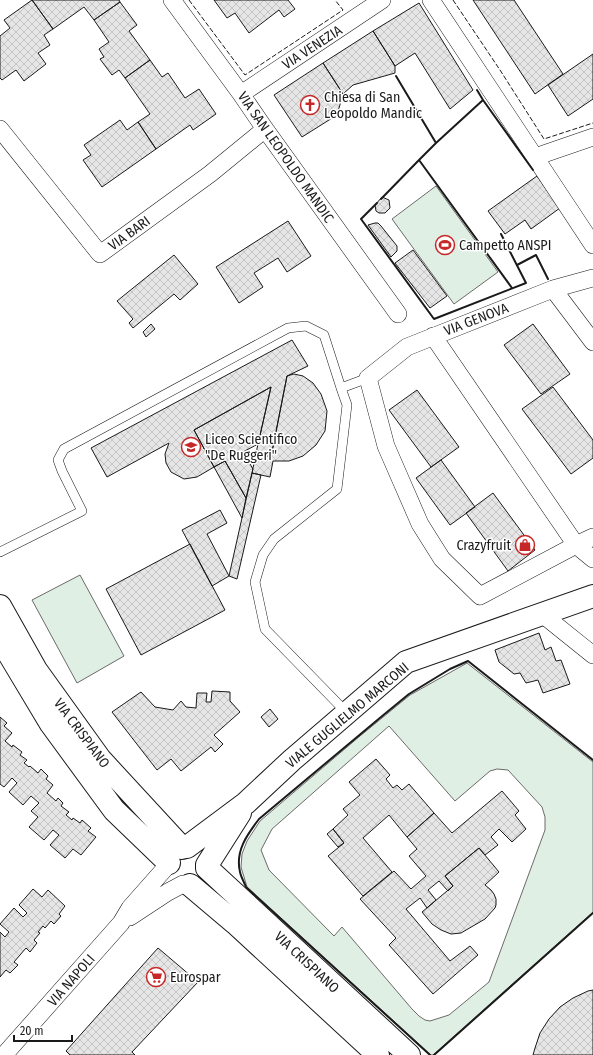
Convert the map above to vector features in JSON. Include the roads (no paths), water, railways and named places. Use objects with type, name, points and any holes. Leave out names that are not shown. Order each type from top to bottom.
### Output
[{"type":"main road","name":"VIALE GUGLIELMO MARCONI","points":[[177,856],[246,803],[292,760],[406,662],[593,596]]},
{"type":"main road","name":"VIA CRISPIANO","points":[[0,606],[36,670],[88,745],[177,856]]},
{"type":"main road","name":"VIA CRISPIANO","points":[[0,639],[51,724],[114,810],[177,856]]},
{"type":"main road","name":"VIALE GUGLIELMO MARCONI","points":[[207,867],[246,803]]},
{"type":"main road","points":[[197,849],[204,856],[207,867],[204,876],[198,882],[186,885],[172,878],[177,856],[197,849]]},
{"type":"main road","name":"VIA CRISPIANO","points":[[207,867],[408,1055]]},
{"type":"main road","name":"VIA CRISPIANO","points":[[186,885],[235,923],[378,1055]]},
{"type":"street","name":"VIA SAN LEOPOLDO MANDIC","points":[[172,0],[398,314]]},
{"type":"street","name":"VIA VENEZIA","points":[[241,94],[382,0]]},
{"type":"street","points":[[431,0],[593,245]]},
{"type":"street","name":"VIA BARI","points":[[0,129],[100,254],[210,174],[265,130]]},
{"type":"street","points":[[535,157],[593,137]]},
{"type":"street","name":"VIA GENOVA","points":[[368,378],[407,347],[553,289],[593,278]]},
{"type":"street","points":[[553,289],[593,342]]},
{"type":"street","points":[[433,336],[576,545],[593,559]]},
{"type":"street","points":[[368,378],[386,446],[420,524],[442,559],[480,596],[593,537]]},
{"type":"street","points":[[542,614],[593,655]]},
{"type":"street","name":"VIA NAPOLI","points":[[4,1055],[121,922],[130,908],[177,856]]},
{"type":"street","name":"VIA NAPOLI","points":[[121,922],[168,892],[186,885]]},
{"type":"lane","points":[[0,552],[82,511],[58,460],[64,449],[288,328],[306,326],[324,335],[347,405],[337,489],[274,539],[263,555],[254,582],[265,629],[347,713]]},
{"type":"lane","points":[[341,388],[368,378]]},
{"type":"place","name":"Chiesa di San Leopoldo Mandic","points":[[310,105]]},
{"type":"place","name":"Campetto ANSPI","points":[[445,245]]},
{"type":"place","name":"Liceo Scientifico \"De Ruggeri\"","points":[[191,447]]},
{"type":"place","name":"Crazyfruit","points":[[525,545]]},
{"type":"place","name":"Eurospar","points":[[156,977]]}]
